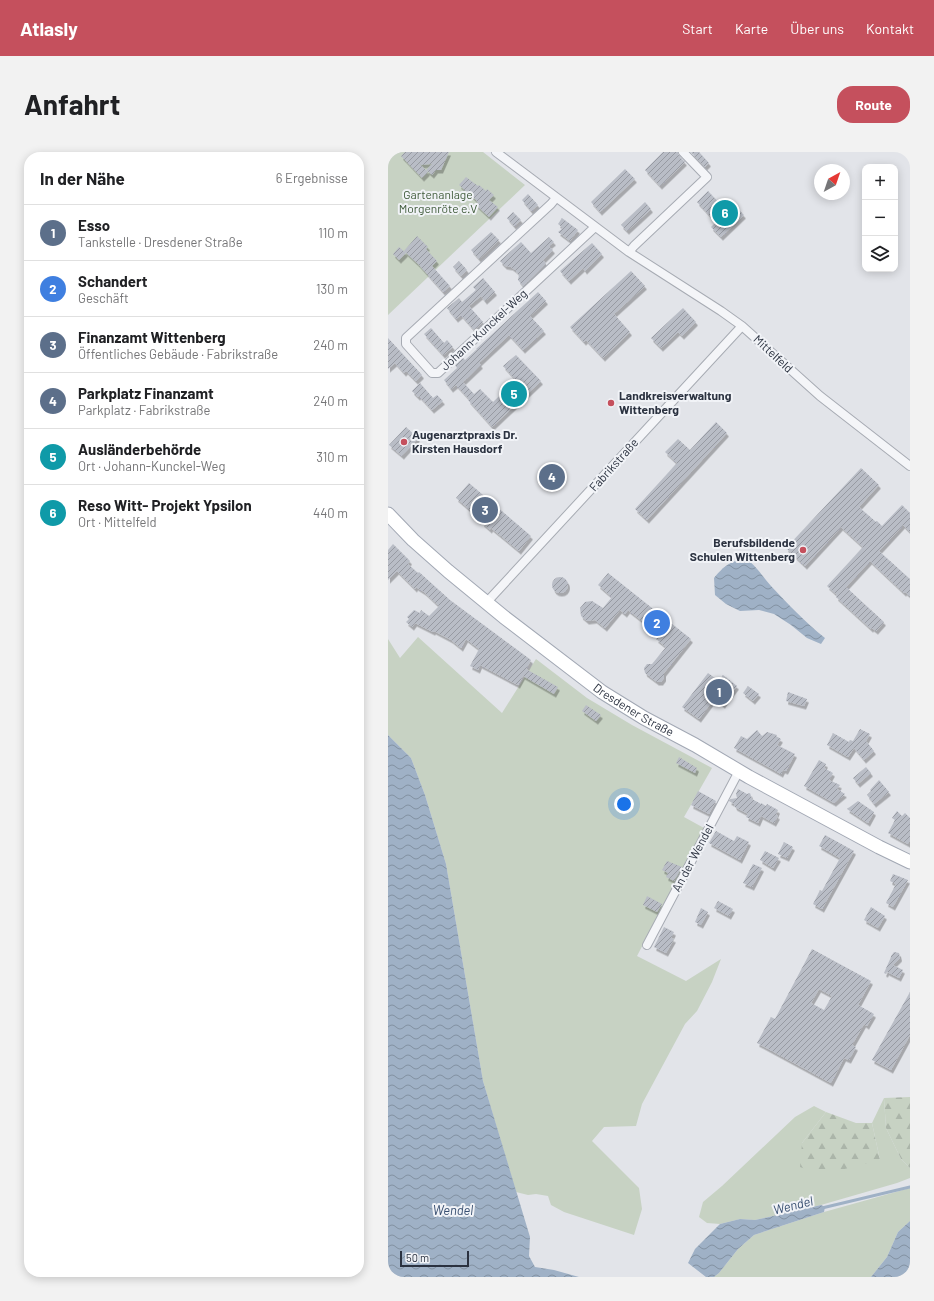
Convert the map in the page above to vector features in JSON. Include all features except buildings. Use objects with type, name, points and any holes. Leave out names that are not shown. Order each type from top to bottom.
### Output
[{"type":"main road","name":"Dresdener Straße","points":[[388,514],[439,564],[486,603],[602,692],[634,712],[739,771],[878,847],[910,862]]},
{"type":"street","name":"Mittelfeld","points":[[496,152],[630,252],[742,326],[811,390],[910,466]]},
{"type":"street","points":[[630,252],[634,246],[707,177],[683,152]]},
{"type":"street","name":"Johann-Kunckel-Weg","points":[[556,198],[406,338],[406,344],[432,373],[438,373],[595,227]]},
{"type":"street","name":"Fabrikstraße","points":[[486,603],[742,326]]},
{"type":"street","name":"An der Wendel","points":[[647,945],[739,771]]},
{"type":"green space","name":"Gartenanlage Morgenröte e.V","points":[[388,152],[483,152],[525,185],[388,315]]},
{"type":"green space","points":[[418,637],[502,713],[536,659],[587,698],[632,725],[712,768],[684,817],[704,828],[637,956],[686,981],[721,959],[712,982],[697,1011],[685,1024],[642,1104],[636,1126],[604,1127],[592,1141],[639,1188],[642,1209],[634,1235],[564,1212],[551,1205],[548,1196],[536,1194],[528,1195],[516,1192],[483,1081],[446,864],[425,795],[411,758],[388,735],[388,639],[400,658]]},
{"type":"green space","points":[[910,1097],[910,1168],[901,1159],[886,1128],[884,1098]]},
{"type":"green space","points":[[884,1098],[886,1128],[901,1159],[910,1168],[910,1178],[821,1205],[755,1220],[740,1219],[720,1224],[707,1223],[699,1217],[703,1202],[795,1117],[814,1106],[826,1112],[802,1143],[880,1160],[872,1123]]},
{"type":"green space","points":[[826,1112],[856,1123],[872,1123],[880,1160],[821,1175],[800,1167],[802,1143]]},
{"type":"green space","points":[[910,1188],[910,1221],[898,1232],[887,1257],[871,1277],[714,1277],[738,1249],[754,1235],[824,1212]]},
{"type":"water","points":[[745,558],[756,567],[771,586],[797,613],[825,638],[821,644],[807,638],[774,614],[759,610],[740,611],[726,604],[715,595],[714,578],[727,565]]},
{"type":"water","name":"Wendel","points":[[388,735],[411,758],[425,795],[446,864],[483,1081],[530,1237],[529,1256],[535,1267],[554,1270],[579,1277],[388,1277]]},
{"type":"water","points":[[821,1205],[825,1207],[824,1212],[754,1235],[738,1249],[714,1277],[706,1277],[688,1263],[695,1249],[720,1224],[740,1219],[755,1220]]},
{"type":"water","points":[[910,1221],[910,1277],[871,1277],[887,1257],[898,1232]]},
{"type":"waterway","name":"Wendel","points":[[822,1208],[910,1187]]},
{"type":"place","name":"Reso Witt- Projekt Ypsilon","points":[[725,213]]},
{"type":"place","name":"Ausländerbehörde","points":[[514,394]]},
{"type":"place","name":"Landkreisverwaltung Wittenberg","points":[[611,403]]},
{"type":"place","name":"Augenarztpraxis Dr. Kirsten Hausdorf","points":[[404,442]]},
{"type":"place","name":"Parkplatz Finanzamt","points":[[552,477]]},
{"type":"place","name":"Finanzamt Wittenberg","points":[[485,510]]},
{"type":"place","name":"Berufsbildende Schulen Wittenberg","points":[[803,550]]},
{"type":"place","name":"Schandert","points":[[657,623]]},
{"type":"place","name":"Esso","points":[[719,692]]}]
